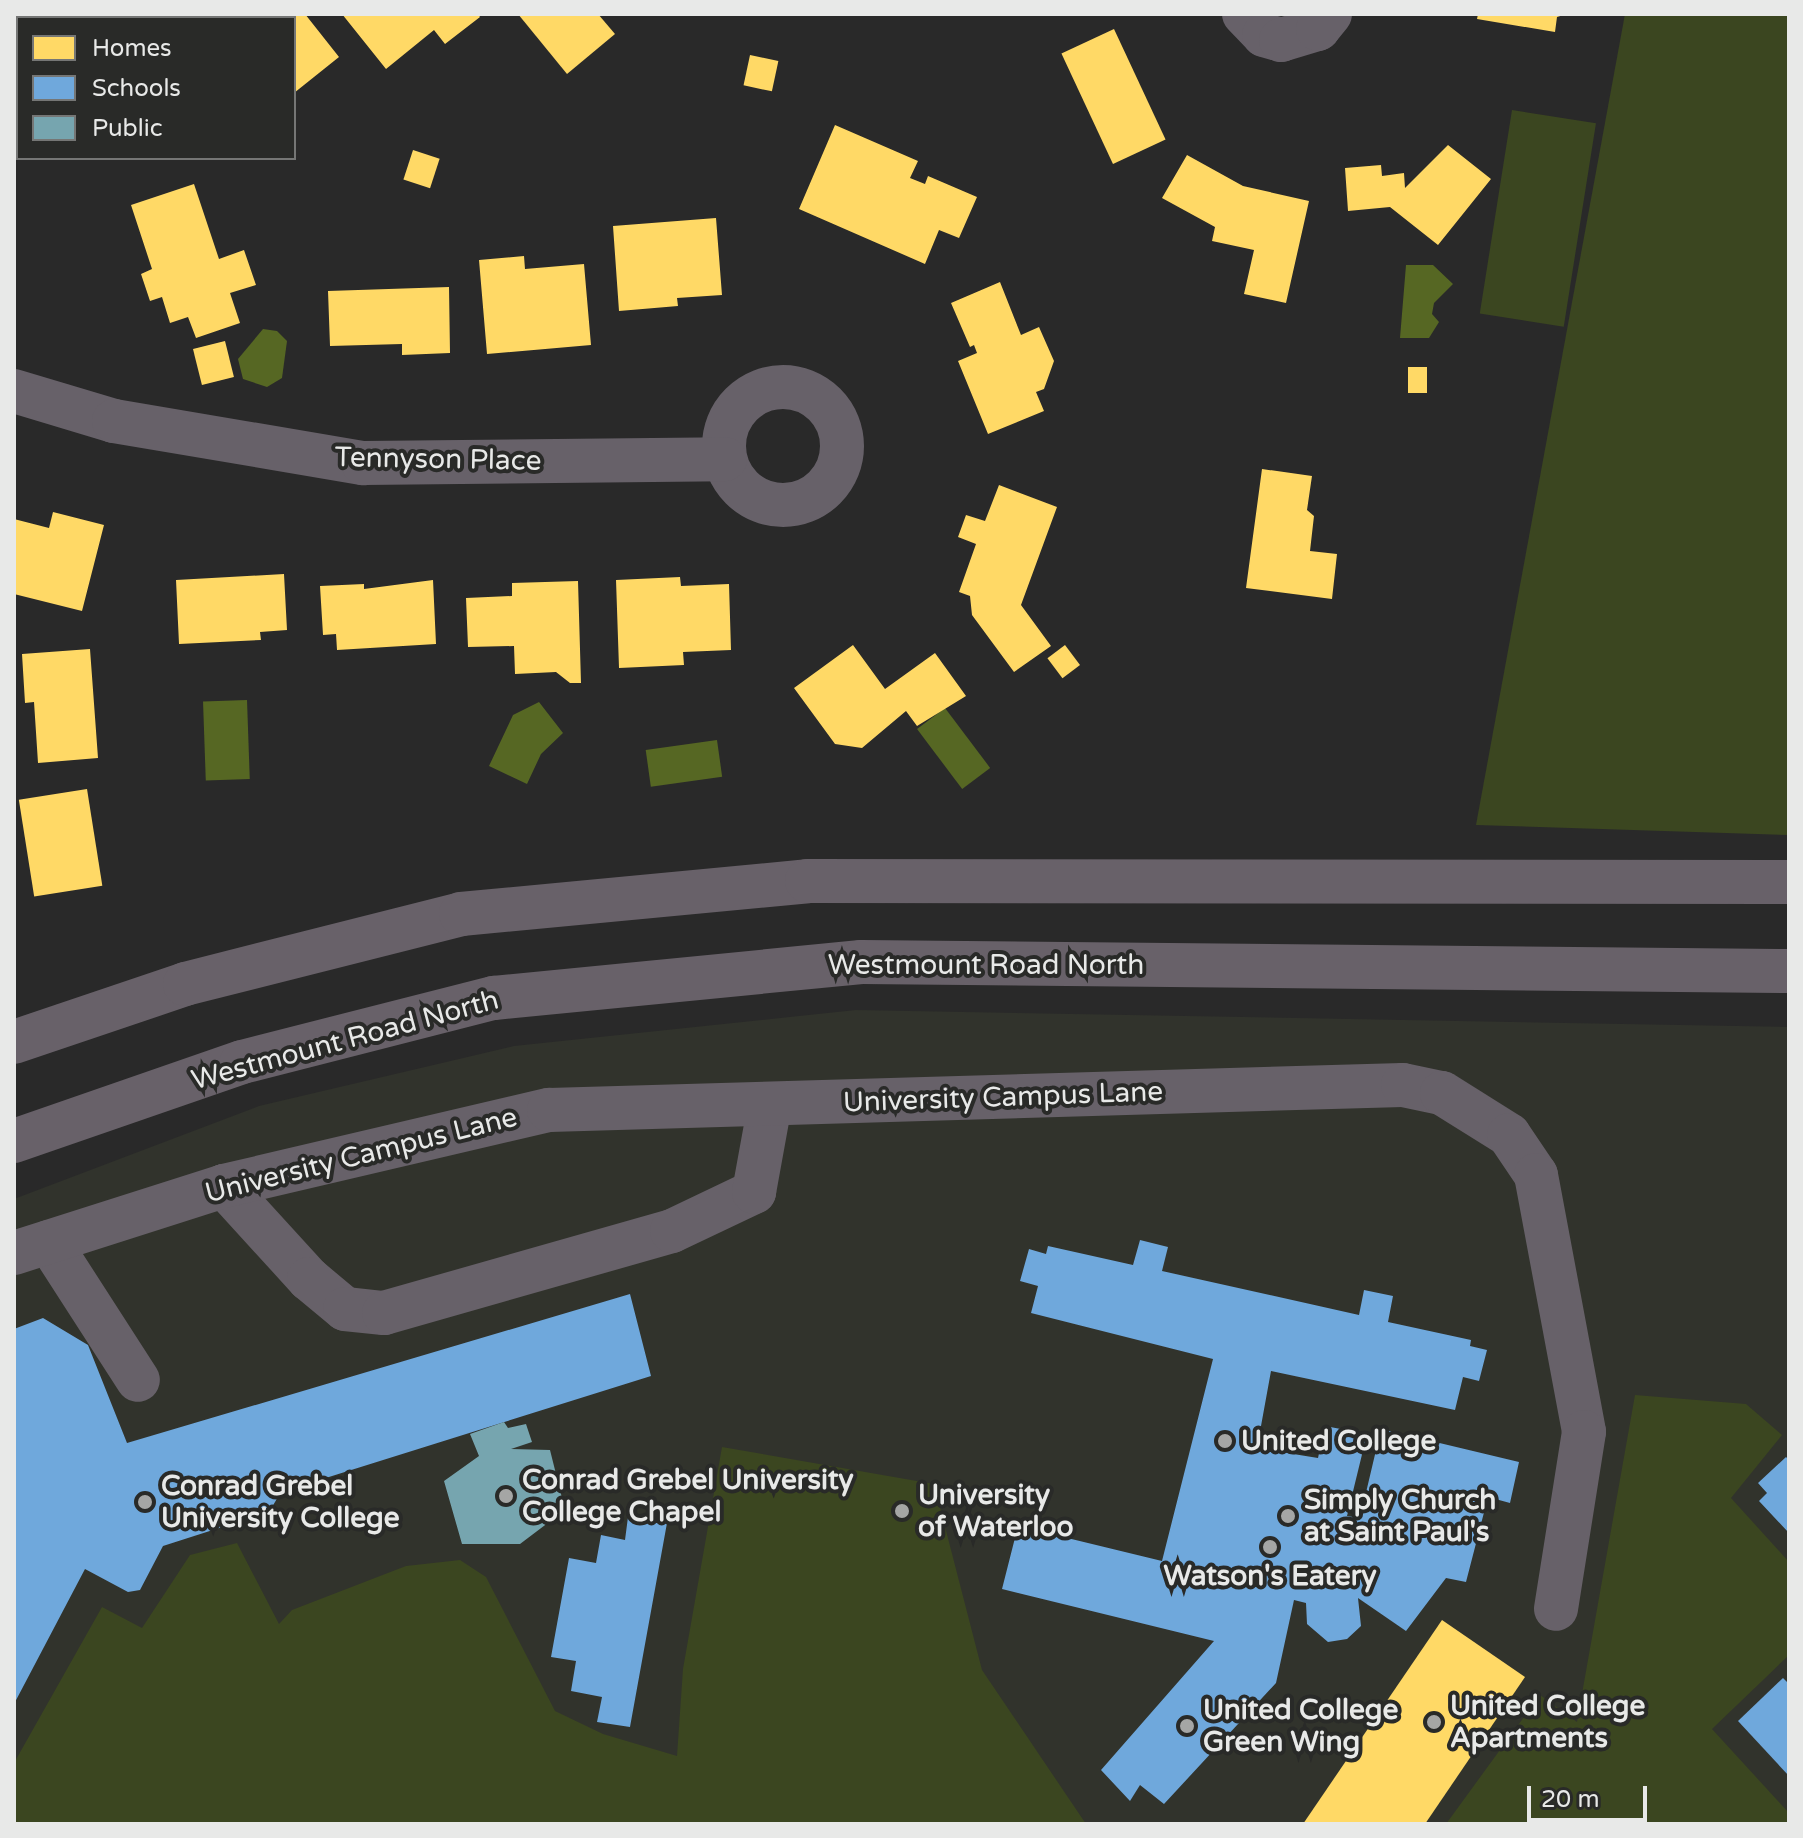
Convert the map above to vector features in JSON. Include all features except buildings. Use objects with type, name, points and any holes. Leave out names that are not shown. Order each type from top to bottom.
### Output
[{"type":"main road","points":[[14,1042],[185,984],[461,914],[776,884],[1789,882]]},
{"type":"main road","name":"Westmount Road North","points":[[14,1141],[242,1062],[494,998],[861,962],[1789,971]]},
{"type":"street","points":[[1244,14],[1264,35],[1281,40],[1318,29],[1330,14]]},
{"type":"street","name":"Tennyson Place","points":[[14,391],[114,421],[363,463],[725,459]]},
{"type":"street","name":"University Campus Lane","points":[[32,1247],[224,1186],[549,1110],[1403,1085],[1442,1093],[1476,1110],[1509,1135],[1536,1175],[1584,1432],[1556,1609]]},
{"type":"street","points":[[224,1186],[309,1279],[345,1309],[384,1313],[672,1231],[754,1192],[770,1104]]},
{"type":"street","points":[[32,1247],[138,1380]]},
{"type":"shaded area","points":[[1625,14],[1789,14],[1789,835],[1476,825]]},
{"type":"shaded area","points":[[1512,110],[1596,123],[1564,327],[1480,313]]},
{"type":"shaded area","points":[[1406,265],[1433,265],[1453,284],[1434,303],[1432,314],[1439,322],[1429,338],[1400,338]]},
{"type":"shaded area","points":[[263,329],[277,331],[287,341],[282,378],[267,387],[243,379],[238,359]]},
{"type":"shaded area","points":[[247,700],[250,779],[206,780],[203,702]]},
{"type":"shaded area","points":[[539,702],[563,733],[541,754],[527,784],[489,766],[513,715]]},
{"type":"shaded area","points":[[945,708],[990,768],[962,789],[917,729]]},
{"type":"shaded area","points":[[717,740],[722,777],[651,787],[646,750]]},
{"type":"shaded area","name":"University of Waterloo","points":[[856,1010],[1789,1027],[1789,1824],[14,1824],[14,1199],[259,1106],[514,1046]]},
{"type":"shaded area","points":[[1635,1395],[1746,1404],[1782,1435],[1731,1498],[1789,1562],[1789,1655],[1712,1729],[1789,1813],[1789,1824],[1446,1824],[1540,1695],[1577,1722]]},
{"type":"shaded area","points":[[722,1447],[934,1484],[982,1670],[1086,1824],[14,1824],[14,1763],[102,1607],[142,1628],[190,1555],[237,1543],[279,1624],[292,1610],[406,1566],[460,1560],[486,1577],[555,1711],[603,1734],[677,1756],[683,1669]]},
{"type":"place","name":"United College","points":[[1225,1441]]},
{"type":"place","name":"Conrad Grebel University College Chapel","points":[[506,1496]]},
{"type":"place","name":"Conrad Grebel University College","points":[[145,1502]]},
{"type":"place","name":"University of Waterloo","points":[[902,1511]]},
{"type":"place","name":"Simply Church at Saint Paul's","points":[[1288,1516]]},
{"type":"place","name":"Watson's Eatery","points":[[1270,1547]]},
{"type":"place","name":"United College Apartments","points":[[1434,1722]]},
{"type":"place","name":"United College Green Wing","points":[[1187,1726]]}]
